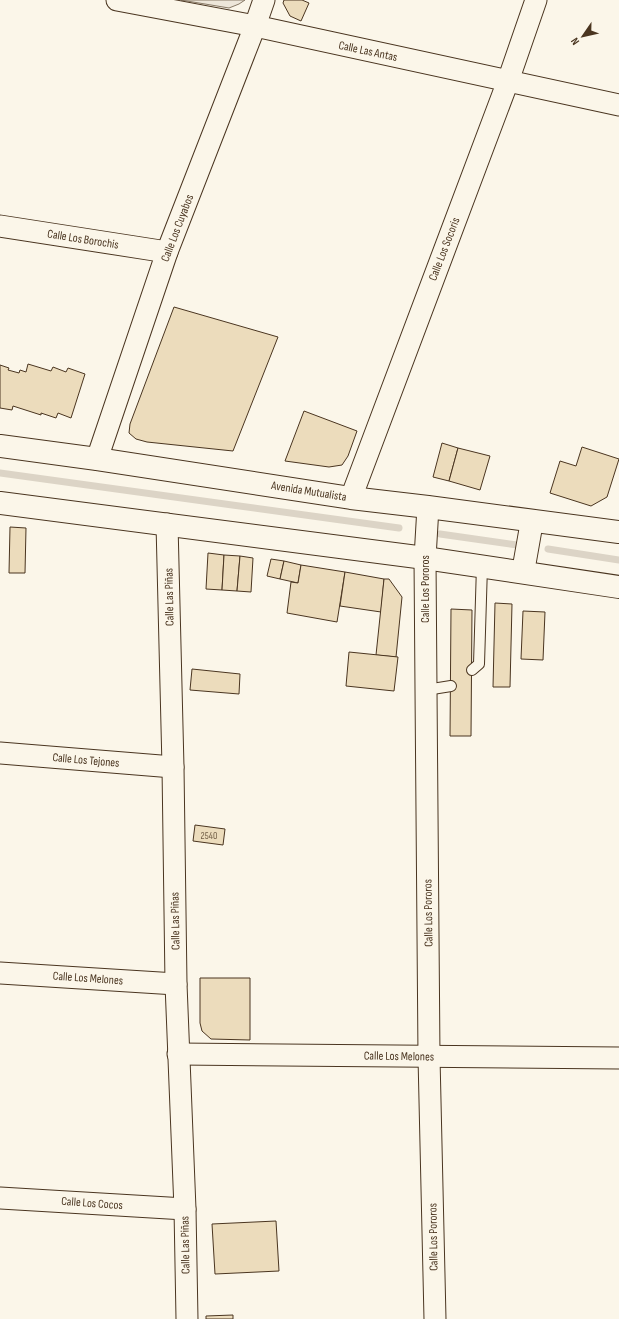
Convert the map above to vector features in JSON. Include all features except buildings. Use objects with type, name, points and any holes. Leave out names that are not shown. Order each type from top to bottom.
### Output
[{"type":"main road","name":"Avenida Mutualista","points":[[0,446],[97,459],[428,510],[531,524],[619,532]]},
{"type":"main road","points":[[0,503],[425,554],[482,566],[523,569],[619,587]]},
{"type":"main road","points":[[523,569],[531,524]]},
{"type":"street","name":"Calle Las Antas","points":[[117,0],[255,26],[619,105]]},
{"type":"street","name":"Calle Los Cuyabos","points":[[97,459],[167,252],[264,0]]},
{"type":"street","name":"Calle Los Socoris","points":[[351,498],[508,81],[536,0]]},
{"type":"street","name":"Calle Los Borochis","points":[[0,226],[167,252]]},
{"type":"street","name":"Calle Los Pororos","points":[[428,510],[425,554],[429,1056],[435,1319]]},
{"type":"street","name":"Calle Las Piñas","points":[[167,524],[173,767],[176,984],[187,1319]]},
{"type":"street","name":"Calle Los Tejones","points":[[0,753],[173,767]]},
{"type":"street","name":"Calle Los Melones","points":[[0,973],[176,984]]},
{"type":"street","name":"Calle Los Melones","points":[[178,1054],[619,1058]]},
{"type":"street","name":"Calle Los Cocos","points":[[0,1198],[184,1209]]},
{"type":"lane","points":[[472,670],[479,664],[482,566]]},
{"type":"lane","points":[[426,690],[451,686]]},
{"type":"shaded area","points":[[181,0],[245,0],[229,8]]},
{"type":"waterway","points":[[0,473],[399,528]]},
{"type":"waterway","points":[[440,534],[517,545]]},
{"type":"waterway","points":[[548,549],[619,560]]}]
